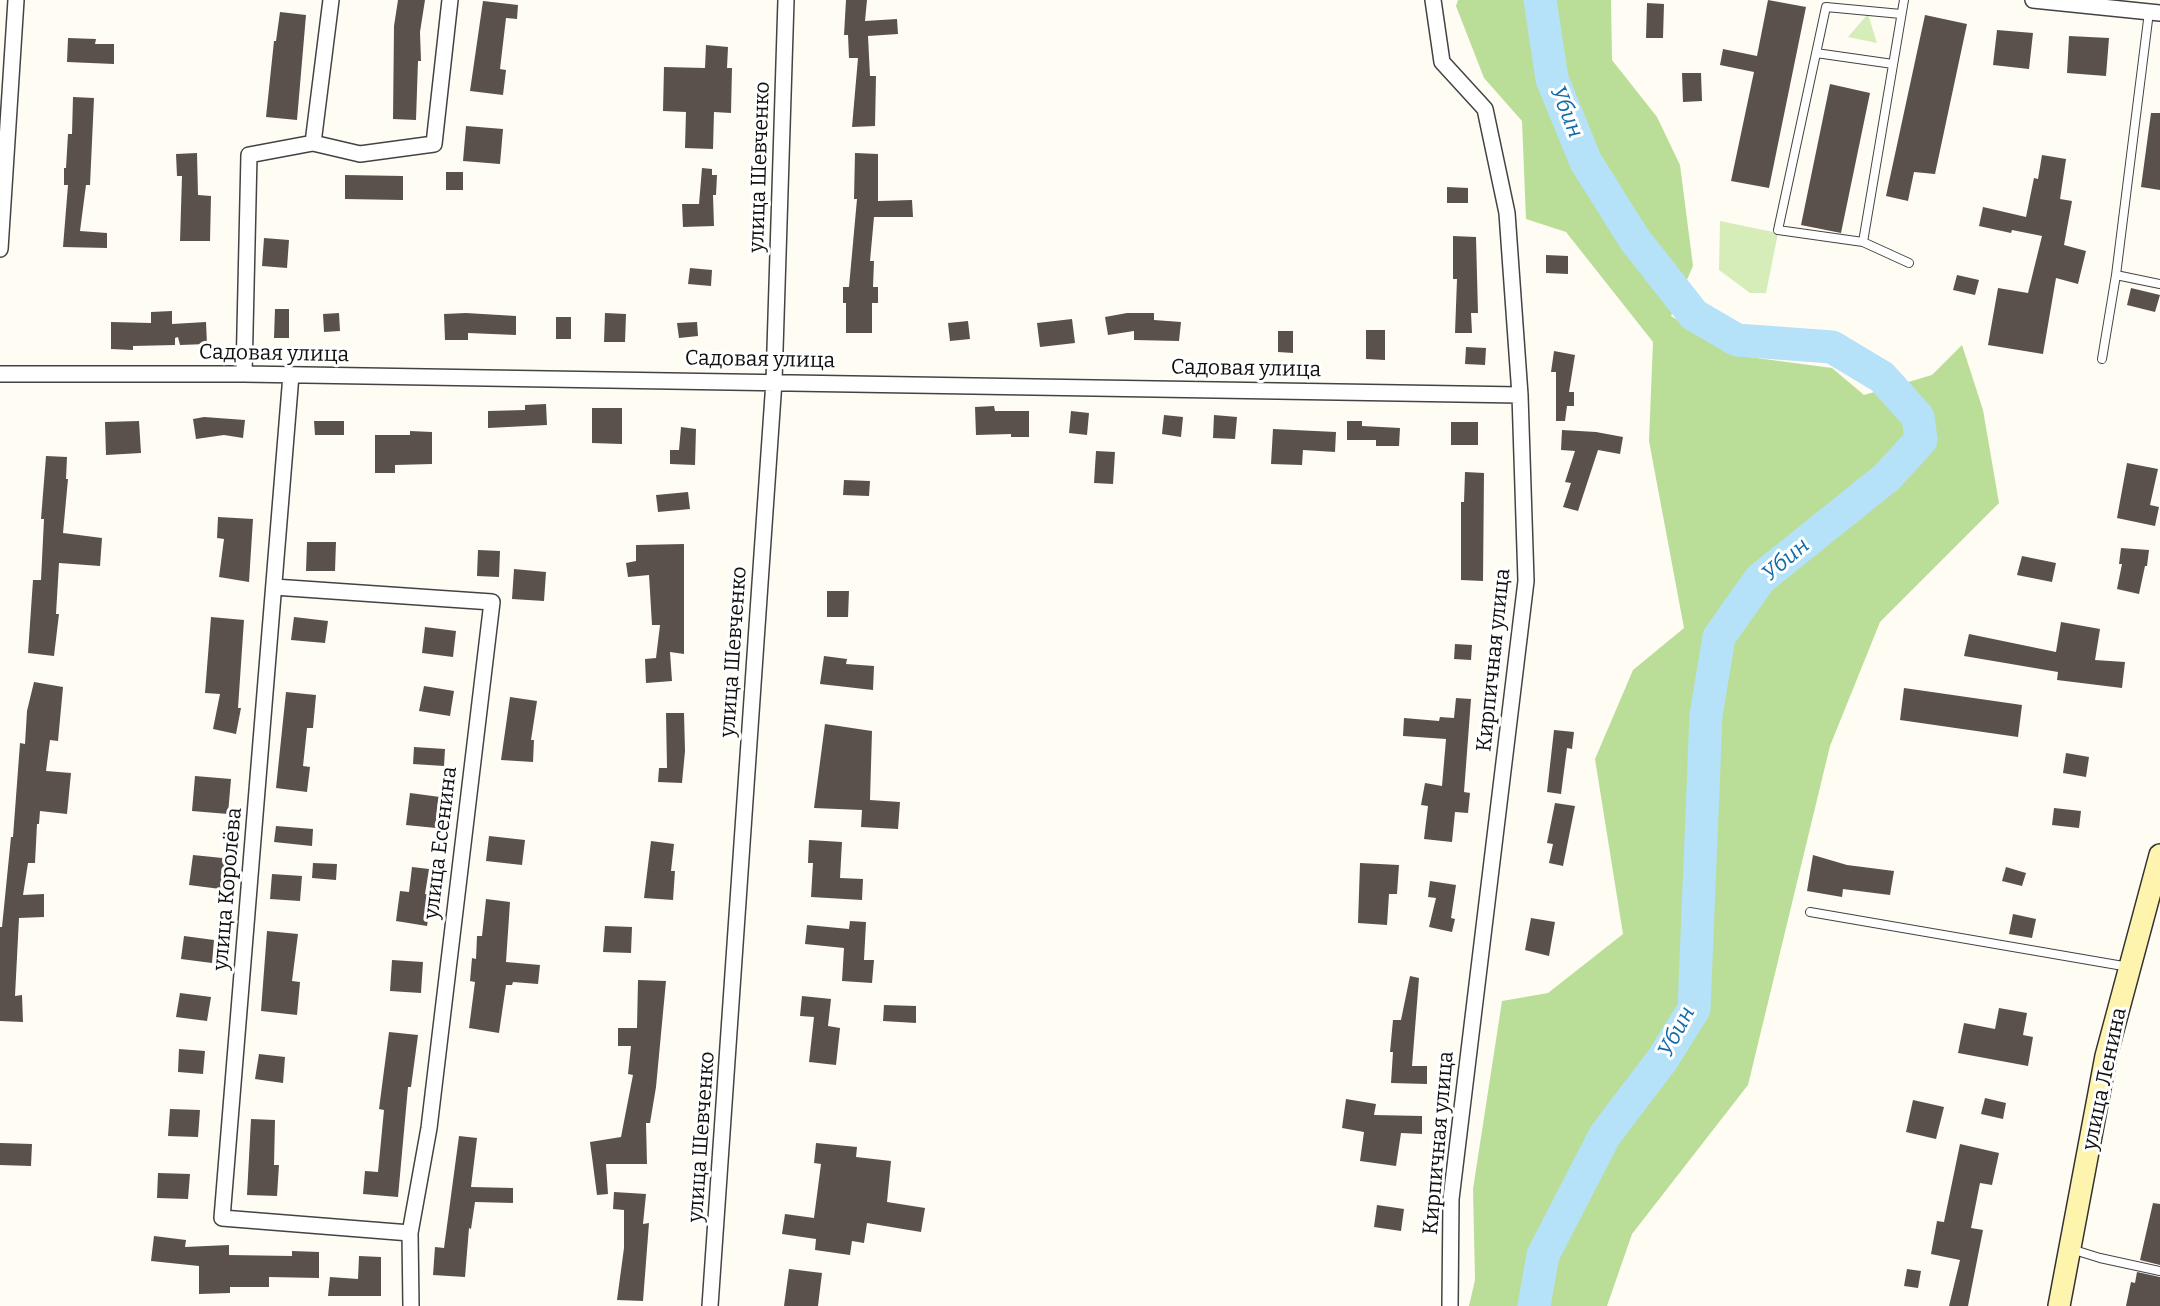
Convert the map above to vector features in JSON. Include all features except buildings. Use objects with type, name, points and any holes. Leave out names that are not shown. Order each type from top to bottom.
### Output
[{"type":"street","points":[[0,249],[15,0]]},
{"type":"street","points":[[313,143],[331,0]]},
{"type":"street","points":[[244,374],[249,155],[313,143],[360,154],[434,144],[450,0]]},
{"type":"street","name":"улица Шевченко","points":[[710,1306],[774,381],[786,0]]},
{"type":"street","name":"Кирпичная улица","points":[[1433,0],[1442,62],[1485,109],[1507,213],[1520,395],[1526,580],[1451,1199],[1450,1306]]},
{"type":"street","points":[[2033,0],[2155,12]]},
{"type":"street","name":"Садовая улица","points":[[0,374],[244,374],[774,381],[1520,395]]},
{"type":"street","name":"улица Королёва","points":[[291,375],[222,1218],[410,1233]]},
{"type":"street","name":"улица Есенина","points":[[274,587],[492,602],[429,1128],[410,1233],[411,1306]]},
{"type":"street","name":"улица Ленина","points":[[2059,1306],[2072,1249],[2106,1056],[2160,855]]},
{"type":"lane","points":[[1863,242],[1904,0]]},
{"type":"lane","points":[[1901,14],[1826,7],[1778,230],[1863,242],[1910,263]]},
{"type":"lane","points":[[2102,359],[2155,12]]},
{"type":"lane","points":[[1816,53],[1893,64]]},
{"type":"lane","points":[[2116,275],[2160,284]]},
{"type":"lane","points":[[1810,912],[2130,967]]},
{"type":"lane","points":[[2072,1249],[2100,1258],[2160,1270]]},
{"type":"green space","points":[[1458,0],[1611,0],[1612,60],[1657,117],[1680,165],[1693,266],[1671,316],[1734,355],[1832,368],[1864,395],[1932,375],[1962,345],[1983,410],[1999,503],[1880,622],[1830,746],[1748,1085],[1632,1234],[1607,1306],[1469,1306],[1475,1280],[1473,1189],[1502,1001],[1548,993],[1623,934],[1595,759],[1633,670],[1684,628],[1649,441],[1653,342],[1566,232],[1526,219],[1522,121],[1484,78],[1456,6]]},
{"type":"green space","points":[[1868,14],[1877,43],[1848,37]]},
{"type":"green space","points":[[1720,221],[1778,233],[1766,293],[1750,293],[1719,270]]},
{"type":"waterway","name":"Убин","points":[[1534,1306],[1543,1255],[1605,1135],[1662,1060],[1694,1009],[1706,715],[1719,637],[1760,579],[1887,477],[1921,440],[1918,417],[1882,377],[1832,347],[1737,340],[1694,315],[1635,240],[1586,162],[1552,79],[1540,0]]}]
